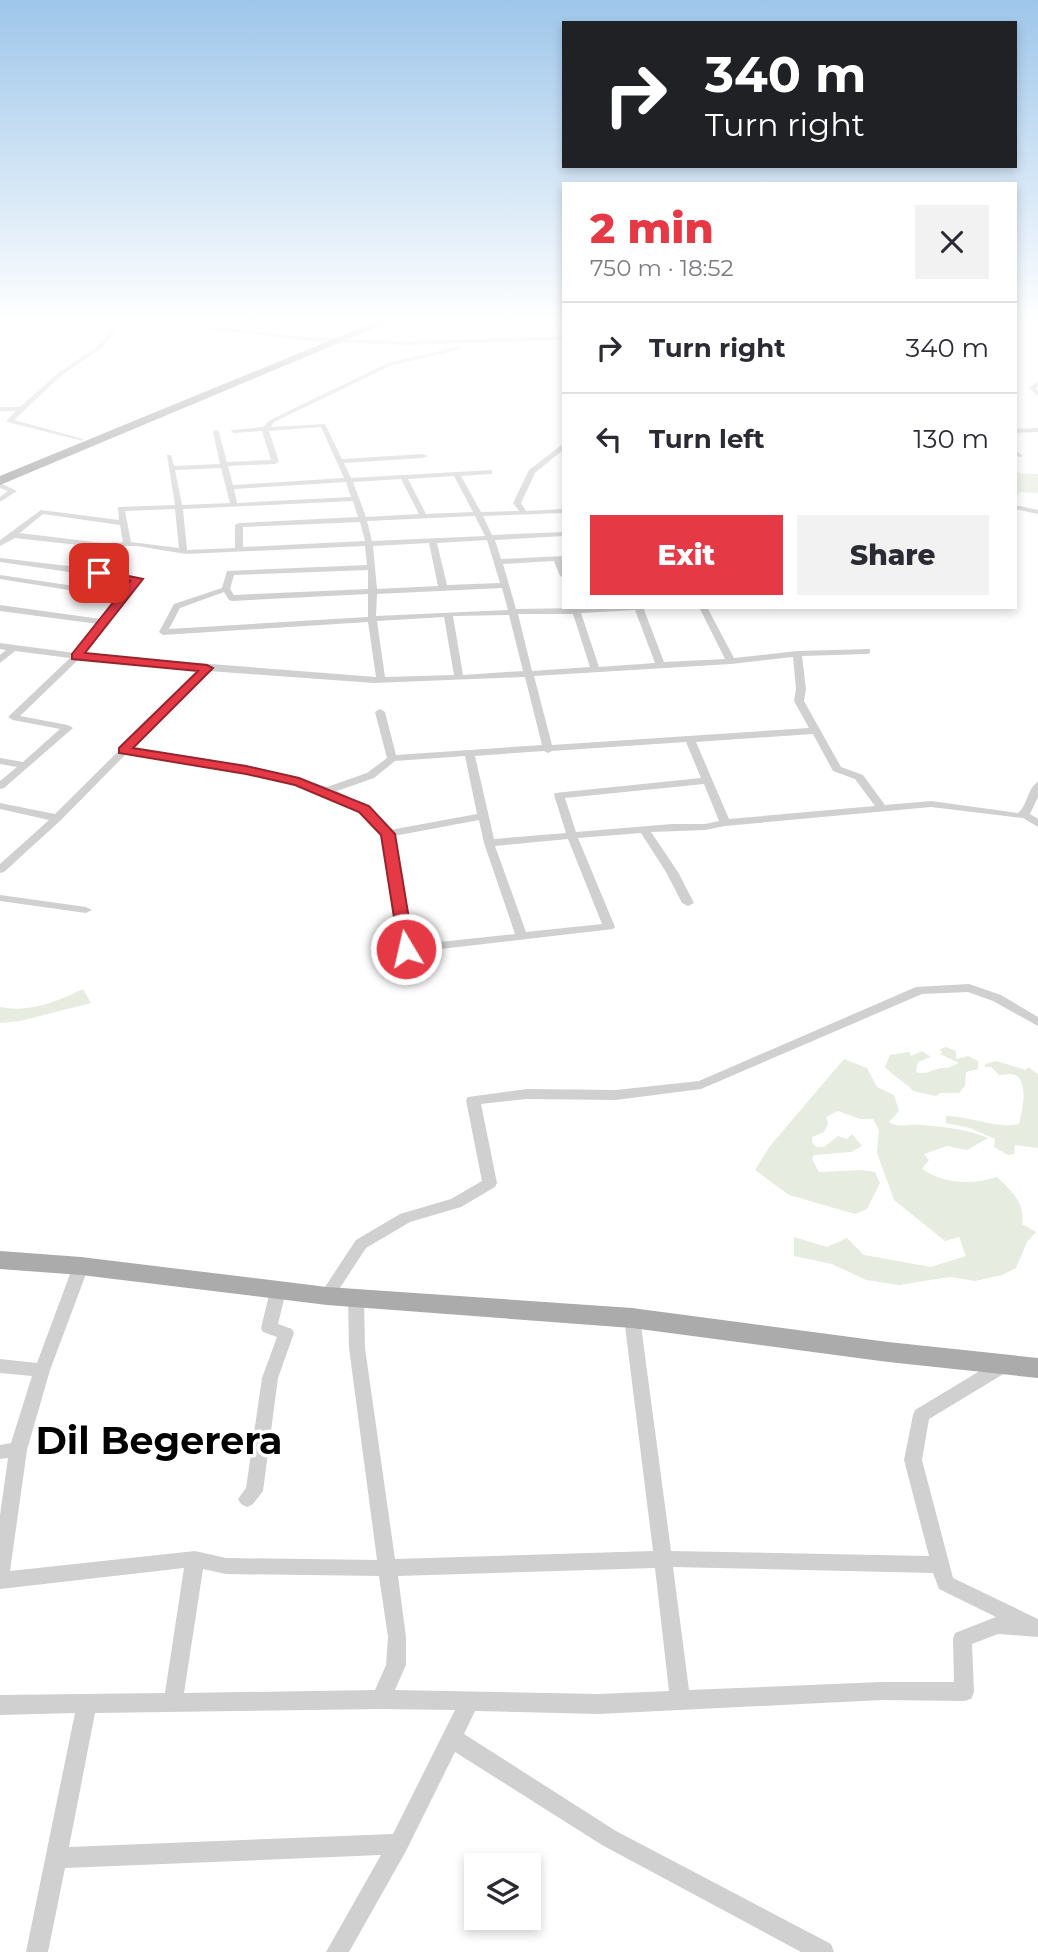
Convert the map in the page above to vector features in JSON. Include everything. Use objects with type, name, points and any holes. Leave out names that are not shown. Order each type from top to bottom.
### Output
[{"type":"highway","points":[[5,476],[81,440],[149,413]]},
{"type":"highway","points":[[5,476],[157,413]]},
{"type":"main road","points":[[0,1259],[81,1265],[327,1296],[632,1318],[1038,1368]]},
{"type":"street","points":[[18,413],[9,421],[81,440]]},
{"type":"street","points":[[265,429],[272,421],[288,413]]},
{"type":"street","points":[[234,431],[323,425],[355,499],[369,542],[372,619],[381,680]]},
{"type":"street","points":[[171,468],[275,462],[265,429]]},
{"type":"street","points":[[1017,430],[1038,430]]},
{"type":"street","points":[[216,432],[234,505]]},
{"type":"street","points":[[524,513],[517,503],[532,472],[562,447]]},
{"type":"street","points":[[169,456],[179,508],[183,551]]},
{"type":"street","points":[[339,461],[423,456]]},
{"type":"street","points":[[229,486],[489,472]]},
{"type":"street","points":[[456,474],[490,538],[513,612],[548,750]]},
{"type":"street","points":[[0,500],[13,491],[5,476]]},
{"type":"street","points":[[403,477],[424,517]]},
{"type":"street","points":[[127,544],[121,509],[355,499]]},
{"type":"street","points":[[1017,507],[1038,512]]},
{"type":"street","points":[[505,585],[232,598],[226,589],[239,525],[562,511]]},
{"type":"street","points":[[0,544],[41,512],[123,523]]},
{"type":"street","points":[[13,535],[113,547],[127,544],[183,551],[562,534]]},
{"type":"street","points":[[432,540],[443,588]]},
{"type":"street","points":[[79,570],[113,547]]},
{"type":"street","points":[[498,562],[560,558]]},
{"type":"street","points":[[0,560],[137,579],[76,656],[13,717]]},
{"type":"street","points":[[230,573],[371,567]]},
{"type":"street","points":[[0,577],[124,596]]},
{"type":"street","points":[[226,589],[177,606],[163,632],[448,614],[576,609],[595,669]]},
{"type":"street","points":[[0,608],[103,622]]},
{"type":"street","points":[[639,609],[660,665]]},
{"type":"street","points":[[704,609],[731,660]]},
{"type":"street","points":[[448,614],[459,678]]},
{"type":"street","points":[[0,646],[207,668],[381,680],[527,674],[867,651]]},
{"type":"street","points":[[0,660],[13,648]]},
{"type":"street","points":[[797,654],[801,689],[799,701],[815,731],[837,769],[859,777],[882,808]]},
{"type":"street","points":[[0,870],[6,858],[57,818],[207,668]]},
{"type":"street","points":[[324,791],[387,766],[392,758],[380,712]]},
{"type":"street","points":[[0,717],[68,728],[0,786]]},
{"type":"street","points":[[392,758],[815,731]]},
{"type":"street","points":[[690,740],[724,822]]},
{"type":"street","points":[[124,750],[246,770],[299,782],[364,809],[388,834],[406,949],[609,928],[572,836],[559,795],[706,781]]},
{"type":"street","points":[[470,754],[489,843],[522,937]]},
{"type":"street","points":[[0,761],[25,765]]},
{"type":"street","points":[[1024,814],[1038,785]]},
{"type":"street","points":[[489,843],[645,829],[705,827],[724,822],[931,804],[1007,815],[1024,814],[1038,824]]},
{"type":"street","points":[[0,806],[57,818]]},
{"type":"street","points":[[388,834],[483,816]]},
{"type":"street","points":[[645,829],[688,903]]},
{"type":"street","points":[[0,898],[86,910]]},
{"type":"street","points":[[327,1296],[362,1244],[405,1219],[456,1203],[490,1182],[473,1100],[527,1094],[616,1095],[701,1085],[920,990],[969,988],[997,998],[1038,1021]]},
{"type":"street","points":[[81,1265],[42,1370],[18,1450],[0,1579],[195,1559],[226,1566],[387,1569],[663,1559],[940,1565]]},
{"type":"street","points":[[247,1499],[254,1491],[270,1378],[286,1333],[269,1328],[278,1290]]},
{"type":"street","points":[[356,1298],[356,1348],[362,1374],[397,1637],[396,1665],[381,1699]]},
{"type":"street","points":[[632,1318],[680,1700]]},
{"type":"street","points":[[1004,1365],[921,1415],[913,1460],[944,1583],[1037,1628]]},
{"type":"street","points":[[0,1366],[42,1370]]},
{"type":"street","points":[[0,1452],[18,1450]]},
{"type":"street","points":[[173,1701],[195,1559]]},
{"type":"street","points":[[0,1705],[381,1699],[599,1704],[882,1691],[964,1692],[962,1639],[998,1625],[1037,1628]]},
{"type":"street","points":[[337,1952],[399,1844],[470,1701]]},
{"type":"street","points":[[37,1952],[87,1703]]},
{"type":"street","points":[[452,1738],[609,1838],[823,1952]]},
{"type":"street","points":[[56,1858],[399,1844]]},
{"type":"shaded area","points":[[1017,473],[1038,474],[1038,493],[1020,492],[1017,495]]},
{"type":"shaded area","points":[[83,989],[91,1003],[20,1021],[0,1023],[0,1007],[32,1007],[53,1002]]},
{"type":"shaded area","points":[[946,1047],[956,1051],[956,1059],[968,1056],[978,1061],[978,1069],[966,1072],[965,1086],[959,1093],[940,1093],[936,1096],[913,1091],[885,1067],[890,1055],[909,1052],[911,1056],[922,1051],[931,1057],[918,1062],[916,1072],[948,1068],[959,1063],[940,1054],[943,1052],[939,1050]]},
{"type":"shaded area","points":[[844,1059],[867,1068],[877,1087],[894,1095],[899,1111],[889,1122],[897,1125],[955,1129],[988,1138],[967,1150],[947,1146],[924,1154],[929,1160],[922,1169],[939,1178],[958,1182],[997,1177],[1008,1187],[1019,1204],[1022,1224],[1036,1232],[1027,1242],[1016,1268],[1002,1275],[975,1281],[950,1277],[899,1285],[866,1280],[832,1264],[794,1256],[794,1237],[827,1247],[847,1238],[864,1255],[931,1267],[966,1256],[959,1237],[945,1241],[894,1200],[877,1153],[879,1130],[873,1119],[860,1119],[838,1111],[826,1117],[828,1124],[824,1132],[812,1137],[816,1147],[824,1147],[838,1136],[847,1139],[852,1134],[862,1146],[851,1152],[814,1155],[812,1159],[819,1172],[875,1172],[880,1183],[867,1209],[855,1214],[789,1195],[755,1170],[770,1146]]},
{"type":"shaded area","points":[[996,1061],[1026,1070],[1028,1067],[1038,1074],[1038,1148],[1015,1145],[1014,1154],[1008,1155],[994,1147],[995,1139],[970,1128],[946,1123],[946,1116],[1001,1125],[1019,1124],[1023,1095],[1021,1081],[1017,1076],[999,1075],[991,1067],[985,1067],[985,1064]]},
{"type":"district","name":"Dil Begerera","points":[[159,1441]]},
{"type":"route","points":[[99,573],[137,579],[76,656],[207,668],[124,750],[246,770],[299,782],[364,809],[388,834],[406,949]]}]
